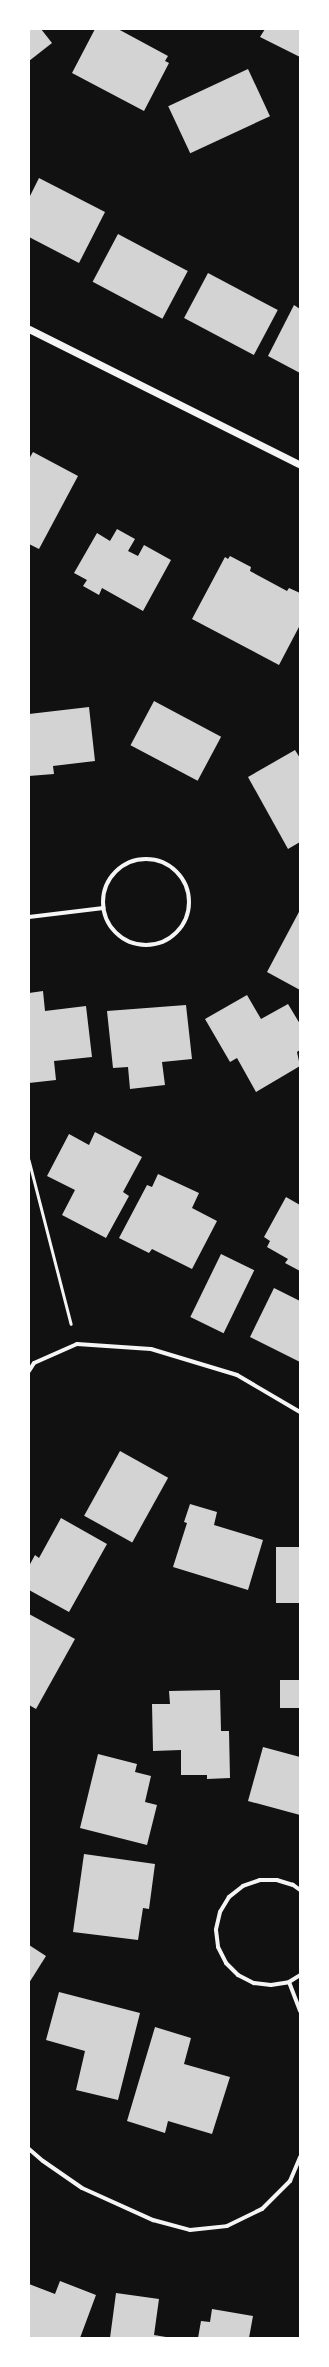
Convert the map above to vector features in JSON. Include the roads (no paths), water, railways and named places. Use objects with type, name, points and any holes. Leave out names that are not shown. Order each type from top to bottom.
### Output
[{"type":"street","points":[[29,329],[300,465]]},
{"type":"street","points":[[140,858],[154,859],[172,868],[186,884],[189,897],[188,911],[183,925],[172,937],[159,944],[144,946],[130,942],[117,935],[107,923],[103,908],[102,894],[107,881],[121,866],[140,858]]},
{"type":"street","points":[[29,917],[103,908]]},
{"type":"street","points":[[29,1371],[34,1363],[77,1344],[151,1348],[237,1375],[300,1412]]},
{"type":"street","points":[[300,1890],[293,1885],[277,1880],[260,1880],[243,1886],[230,1897],[220,1912],[216,1930],[218,1947],[226,1963],[238,1975],[254,1983],[272,1985],[289,1982],[300,1975]]},
{"type":"street","points":[[289,1982],[300,2011]]},
{"type":"street","points":[[29,2149],[42,2161],[82,2188],[153,2220],[190,2230],[226,2226],[262,2209],[290,2181],[300,2157]]}]
